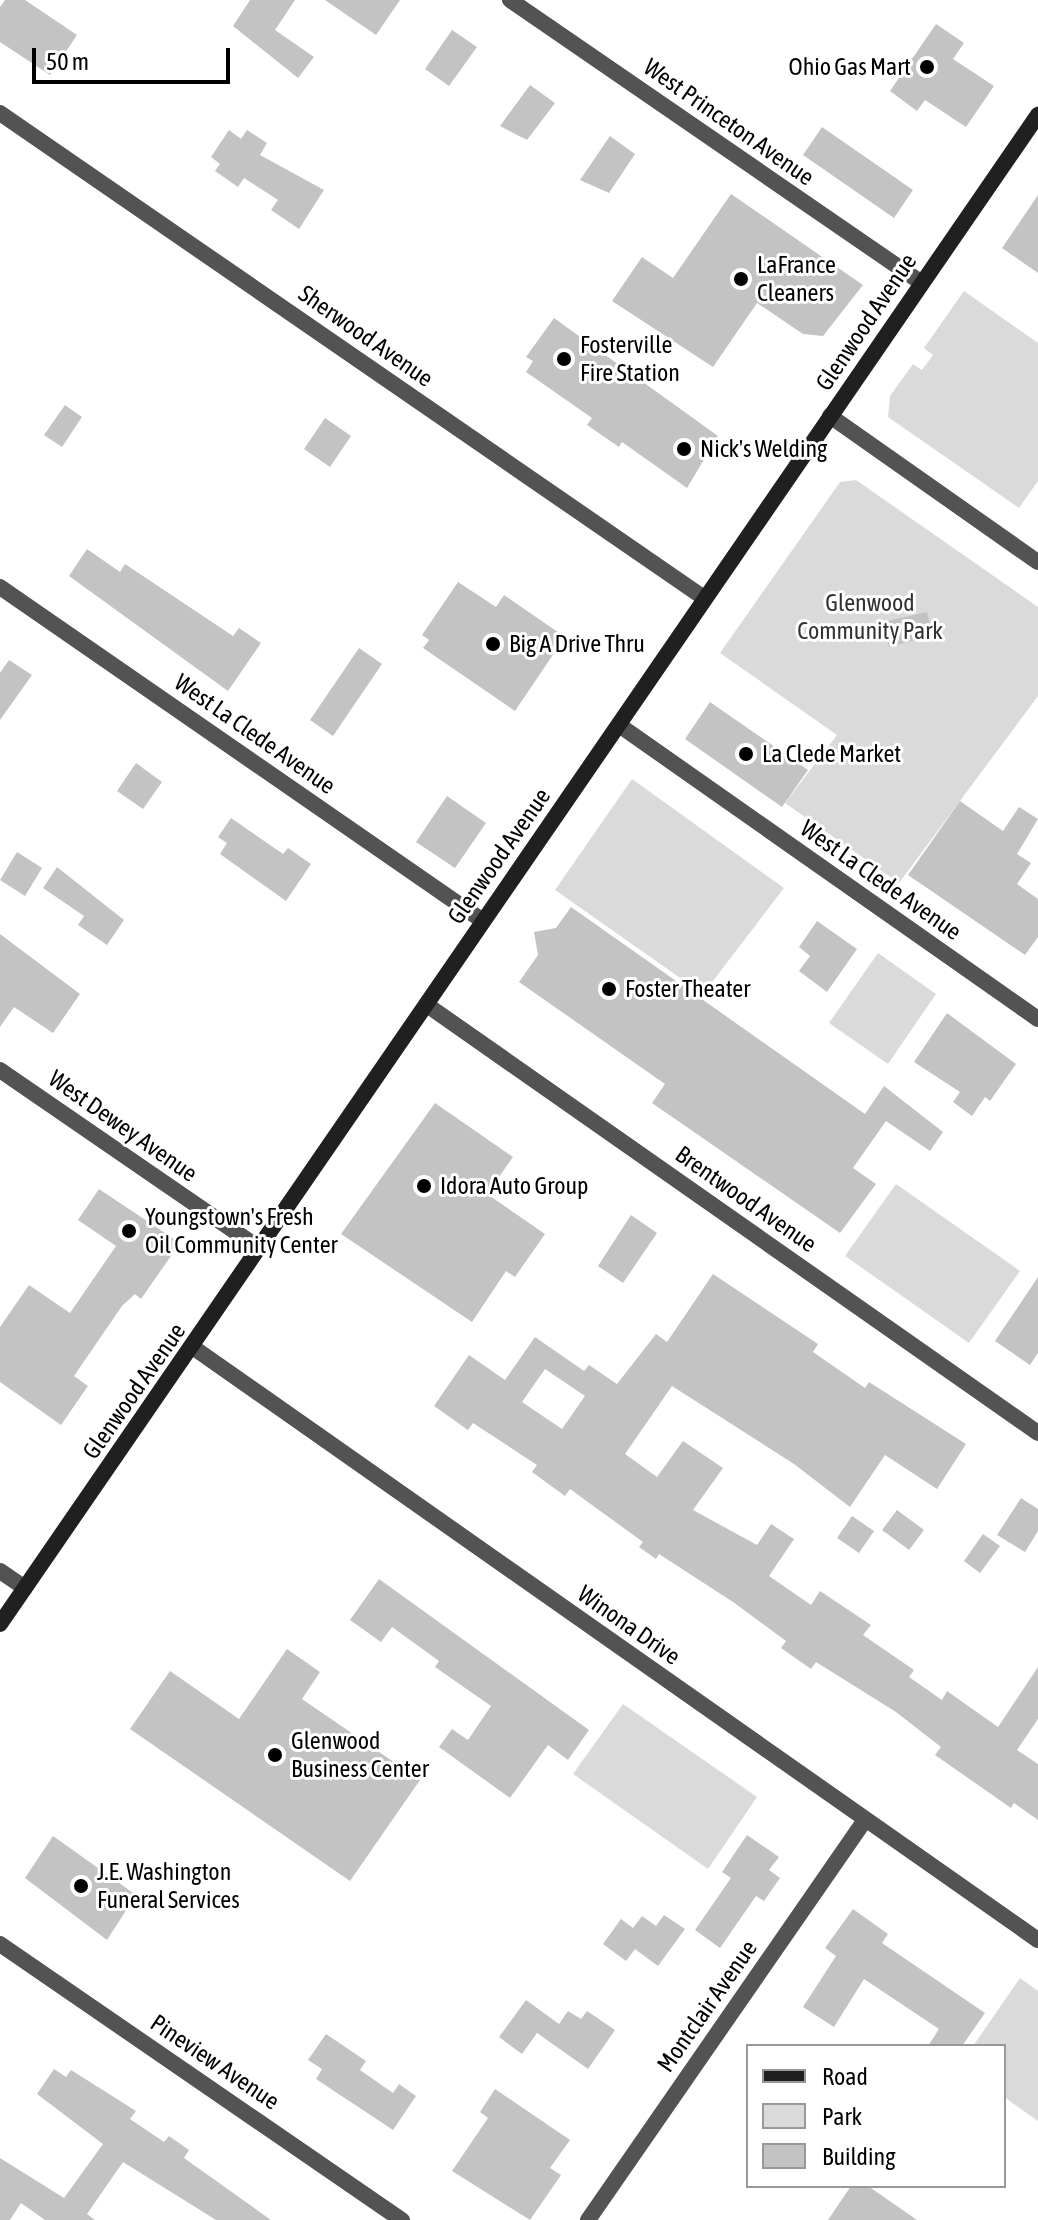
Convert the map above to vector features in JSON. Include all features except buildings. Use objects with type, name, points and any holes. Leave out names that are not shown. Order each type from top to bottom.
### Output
[{"type":"main road","name":"Glenwood Avenue","points":[[0,1624],[194,1348],[259,1248],[1038,115]]},
{"type":"street","name":"West Princeton Avenue","points":[[510,0],[921,283]]},
{"type":"street","name":"Sherwood Avenue","points":[[0,113],[704,598]]},
{"type":"street","points":[[830,416],[1038,562]]},
{"type":"street","name":"West La Clede Avenue","points":[[0,587],[483,921]]},
{"type":"street","name":"West La Clede Avenue","points":[[619,725],[1038,1019]]},
{"type":"street","name":"Brentwood Avenue","points":[[427,1005],[1038,1433]]},
{"type":"street","name":"West Dewey Avenue","points":[[0,1070],[259,1248]]},
{"type":"street","name":"Winona Drive","points":[[194,1348],[1038,1940]]},
{"type":"street","points":[[0,1571],[25,1588]]},
{"type":"street","name":"Montclair Avenue","points":[[588,2220],[865,1820]]},
{"type":"street","name":"Pineview Avenue","points":[[0,1944],[402,2220]]},
{"type":"green space","points":[[964,291],[1038,343],[1038,481],[1019,508],[888,417],[890,396],[913,364],[922,370],[933,355],[924,348]]},
{"type":"green space","name":"Glenwood Community Park","points":[[856,480],[1038,607],[1038,696],[899,883],[785,803],[837,735],[720,653],[840,482]]},
{"type":"green space","points":[[632,779],[784,888],[703,994],[555,890]]},
{"type":"green space","points":[[878,953],[936,994],[888,1064],[829,1023]]},
{"type":"green space","points":[[896,1184],[1020,1271],[969,1343],[845,1256]]},
{"type":"green space","points":[[623,1704],[757,1797],[708,1869],[573,1774]]},
{"type":"green space","points":[[1020,1978],[1038,1991],[1038,2121],[1006,2098],[1006,2044],[974,2044]]},
{"type":"place","name":"Ohio Gas Mart","points":[[927,67]]},
{"type":"place","name":"LaFrance Cleaners","points":[[741,279]]},
{"type":"place","name":"Fosterville Fire Station","points":[[564,359]]},
{"type":"place","name":"Nick's Welding","points":[[684,449]]},
{"type":"place","name":"Big A Drive Thru","points":[[493,644]]},
{"type":"place","name":"La Clede Market","points":[[746,754]]},
{"type":"place","name":"Foster Theater","points":[[609,989]]},
{"type":"place","name":"Idora Auto Group","points":[[424,1186]]},
{"type":"place","name":"Youngstown's Fresh Oil Community Center","points":[[129,1231]]},
{"type":"place","name":"Glenwood Business Center","points":[[275,1755]]},
{"type":"place","name":"J.E. Washington Funeral Services","points":[[81,1886]]}]
